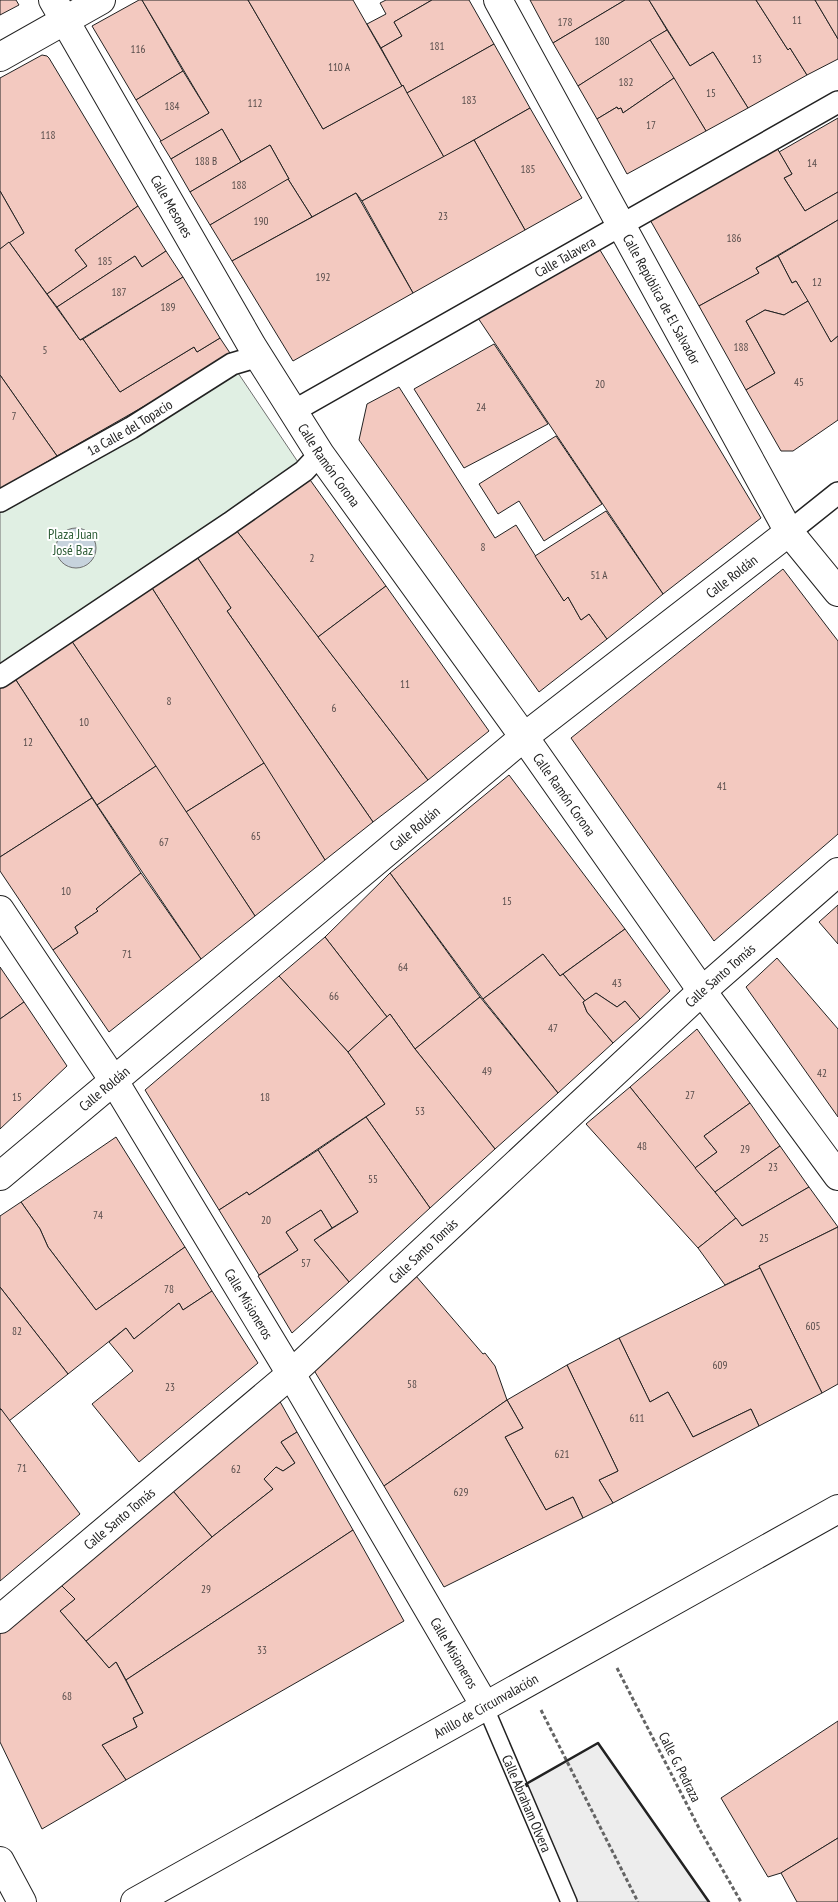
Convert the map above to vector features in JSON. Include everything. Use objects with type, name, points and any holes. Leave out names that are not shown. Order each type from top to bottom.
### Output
[{"type":"street","points":[[0,57],[59,10],[101,0]]},
{"type":"street","name":"Calle República de El Salvador","points":[[498,0],[789,532],[838,592]]},
{"type":"street","name":"Calle Mesones","points":[[59,10],[292,412]]},
{"type":"street","name":"Calle Talavera","points":[[292,412],[838,102]]},
{"type":"street","name":"1a Calle del Topacio","points":[[0,501],[131,428],[232,364],[259,356]]},
{"type":"street","name":"Calle Ramón Corona","points":[[292,412],[320,454],[524,737],[702,991],[838,1176]]},
{"type":"street","points":[[0,677],[230,523],[304,471],[320,454]]},
{"type":"street","name":"Calle Roldán","points":[[0,1176],[524,737],[838,493]]},
{"type":"street","name":"Calle Santo Tomás","points":[[0,1619],[291,1374],[702,991],[838,872]]},
{"type":"street","name":"Calle Misioneros","points":[[0,910],[114,1081],[291,1374],[485,1706]]},
{"type":"street","name":"Anillo de Circunvalación","points":[[135,1902],[838,1509]]},
{"type":"street","points":[[0,1861],[22,1902]]},
{"type":"lane","name":"Calle Abraham Olvera","points":[[485,1706],[569,1902]]},
{"type":"path","name":"Calle G. Pedraza","points":[[603,1641],[700,1830],[740,1902]]},
{"type":"path","points":[[527,1683],[638,1902]]},
{"type":"green space","name":"Plaza Juan José Baz","points":[[232,364],[304,471],[0,677],[0,501]]},
{"type":"shaded area","points":[[76,528],[87,531],[93,537],[96,548],[93,559],[87,565],[76,568],[65,565],[59,559],[56,548],[59,537],[65,531]]},
{"type":"shaded area","points":[[598,1743],[709,1902],[577,1902],[526,1784]]},
{"type":"building","points":[[0,0],[16,0],[19,5],[0,15]]},
{"type":"building","points":[[142,0],[183,71],[136,100],[92,26]]},
{"type":"building","points":[[142,0],[248,0],[323,129],[403,85],[444,157],[362,201],[356,193],[312,217],[288,179],[270,145],[241,162],[222,129],[171,159],[160,141],[209,113]]},
{"type":"building","points":[[248,0],[353,0],[402,86],[323,129]]},
{"type":"building","points":[[386,0],[432,0],[394,22],[402,36],[381,48],[367,24],[386,14],[380,3]]},
{"type":"building","points":[[432,0],[469,0],[494,44],[407,93],[381,48],[402,36],[394,22]]},
{"type":"building","points":[[530,0],[625,0],[553,43]]},
{"type":"building","points":[[625,0],[649,0],[667,30],[578,86],[553,43]]},
{"type":"building","points":[[649,0],[756,0],[788,50],[790,48],[807,75],[748,108],[713,52],[690,66]]},
{"type":"building","points":[[756,0],[815,0],[838,39],[838,59],[807,75],[790,48],[788,50]]},
{"type":"building","points":[[815,0],[838,0],[838,39]]},
{"type":"building","points":[[667,30],[690,66],[713,52],[748,108],[706,131],[650,40]]},
{"type":"building","points":[[650,40],[674,78],[623,113],[621,108],[618,109],[617,107],[597,119],[578,86]]},
{"type":"building","points":[[494,44],[530,108],[444,157],[407,93]]},
{"type":"building","points":[[42,55],[49,58],[138,206],[75,250],[87,266],[47,294],[9,242],[24,233],[0,191],[0,78]]},
{"type":"building","points":[[183,71],[209,113],[161,141],[136,100]]},
{"type":"building","points":[[674,78],[706,131],[627,174],[597,119],[617,107],[618,109],[621,108],[623,113]]},
{"type":"building","points":[[530,108],[582,198],[525,230],[474,140]]},
{"type":"building","points":[[838,118],[838,192],[805,211],[784,178],[792,174],[779,152]]},
{"type":"building","points":[[222,129],[241,162],[190,192],[171,159]]},
{"type":"building","points":[[474,140],[525,230],[413,293],[362,201]]},
{"type":"building","points":[[270,145],[289,179],[210,225],[190,192]]},
{"type":"building","points":[[777,148],[792,174],[784,178],[805,211],[838,192],[838,220],[756,268],[759,273],[699,306],[649,218]]},
{"type":"building","points":[[288,179],[312,217],[232,261],[210,225]]},
{"type":"building","points":[[0,191],[24,233],[0,249]]},
{"type":"building","points":[[356,193],[413,293],[293,361],[232,261]]},
{"type":"building","points":[[138,206],[166,251],[142,267],[135,256],[57,307],[47,294],[87,266],[75,250]]},
{"type":"building","points":[[838,220],[838,336],[831,342],[796,281],[792,283],[778,256]]},
{"type":"building","points":[[9,242],[80,340],[83,339],[120,392],[194,347],[197,352],[220,338],[232,356],[57,456],[0,375],[0,249]]},
{"type":"building","points":[[600,250],[761,518],[663,594],[478,318]]},
{"type":"building","points":[[166,251],[183,277],[80,340],[57,307],[135,256],[142,267]]},
{"type":"building","points":[[778,256],[792,283],[796,281],[808,301],[784,315],[765,310],[746,321],[775,373],[746,390],[699,306],[759,273],[756,268]]},
{"type":"building","points":[[183,277],[220,338],[197,352],[194,347],[120,392],[83,339]]},
{"type":"building","points":[[808,301],[831,342],[838,336],[838,420],[793,451],[781,451],[746,390],[775,373],[746,321],[765,310],[784,315]]},
{"type":"building","points":[[494,344],[548,424],[464,468],[414,389]]},
{"type":"building","points":[[0,375],[57,456],[0,489]]},
{"type":"building","points":[[399,387],[495,538],[516,525],[564,601],[568,597],[581,620],[589,614],[607,639],[539,692],[359,440],[367,404]]},
{"type":"building","points":[[556,436],[602,504],[544,541],[519,501],[498,514],[479,484]]},
{"type":"building","points":[[308,477],[386,586],[318,637],[236,530]]},
{"type":"building","points":[[606,511],[663,594],[607,639],[589,614],[581,620],[568,597],[564,601],[535,556]]},
{"type":"building","points":[[236,530],[428,780],[373,822],[227,611],[231,608],[197,557]]},
{"type":"building","points":[[197,557],[231,608],[227,611],[373,822],[325,860],[152,588]]},
{"type":"building","points":[[783,569],[838,641],[838,834],[714,941],[571,738]]},
{"type":"building","points":[[386,586],[489,731],[428,780],[318,637]]},
{"type":"building","points":[[152,588],[264,763],[186,812],[71,640]]},
{"type":"building","points":[[71,640],[156,766],[97,805],[14,677]]},
{"type":"building","points":[[14,677],[92,798],[0,857],[0,686]]},
{"type":"building","points":[[264,763],[325,860],[255,916],[186,812]]},
{"type":"building","points":[[156,766],[255,916],[201,959],[97,805]]},
{"type":"building","points":[[509,775],[625,929],[560,976],[543,954],[483,999],[390,873]]},
{"type":"building","points":[[92,798],[141,873],[96,909],[98,911],[75,927],[78,933],[53,950],[0,871],[0,857]]},
{"type":"building","points":[[141,873],[201,959],[109,1032],[53,950],[78,933],[75,927],[98,911],[96,909]]},
{"type":"building","points":[[390,873],[480,997],[415,1049],[390,1014],[387,1017],[325,937]]},
{"type":"building","points":[[838,905],[838,944],[819,922]]},
{"type":"building","points":[[625,929],[670,991],[640,1019],[625,1001],[617,1007],[596,993],[585,1001],[563,974]]},
{"type":"building","points":[[325,937],[387,1017],[348,1052],[279,976]]},
{"type":"building","points":[[543,954],[560,976],[563,974],[585,1001],[583,1002],[587,1012],[613,1043],[558,1093],[483,999]]},
{"type":"building","points":[[777,958],[838,1029],[838,1117],[746,987]]},
{"type":"building","points":[[0,967],[24,1002],[0,1019]]},
{"type":"building","points":[[279,976],[348,1052],[385,1104],[249,1195],[247,1192],[219,1210],[145,1090]]},
{"type":"building","points":[[596,993],[617,1007],[625,1001],[640,1019],[613,1043],[587,1012],[583,1002]]},
{"type":"building","points":[[480,997],[558,1093],[495,1149],[415,1049]]},
{"type":"building","points":[[24,1002],[67,1066],[0,1129],[0,1019]]},
{"type":"building","points":[[390,1014],[415,1049],[495,1149],[430,1208],[366,1117],[385,1104],[348,1052]]},
{"type":"building","points":[[697,1029],[750,1103],[704,1136],[717,1152],[695,1168],[630,1087]]},
{"type":"building","points":[[630,1087],[736,1218],[698,1248],[586,1124]]},
{"type":"building","points":[[750,1103],[780,1146],[715,1192],[695,1168],[717,1152],[704,1136]]},
{"type":"building","points":[[366,1117],[430,1208],[349,1282],[314,1240],[358,1212],[318,1150]]},
{"type":"building","points":[[116,1137],[185,1247],[96,1310],[48,1247],[40,1229],[21,1202]]},
{"type":"building","points":[[780,1146],[809,1187],[742,1226],[715,1192]]},
{"type":"building","points":[[318,1150],[358,1212],[332,1228],[321,1210],[286,1232],[298,1250],[259,1275],[219,1210],[247,1192],[249,1195]]},
{"type":"building","points":[[809,1187],[838,1227],[725,1285],[698,1248],[736,1218],[742,1226]]},
{"type":"building","points":[[21,1202],[40,1229],[48,1247],[96,1310],[185,1247],[212,1291],[183,1310],[179,1303],[134,1339],[126,1328],[68,1374],[0,1287],[0,1216]]},
{"type":"building","points":[[321,1210],[332,1228],[314,1240],[349,1282],[292,1333],[258,1276],[298,1250],[286,1232]]},
{"type":"building","points":[[838,1227],[838,1384],[822,1393],[759,1266]]},
{"type":"building","points":[[760,1268],[822,1393],[759,1426],[751,1409],[693,1437],[668,1392],[650,1402],[619,1338]]},
{"type":"building","points":[[416,1276],[495,1366],[507,1400],[384,1486],[312,1367]]},
{"type":"building","points":[[0,1287],[68,1374],[9,1421],[0,1408]]},
{"type":"building","points":[[212,1291],[258,1363],[139,1462],[92,1404],[133,1371],[109,1342],[126,1328],[134,1339],[179,1303],[183,1310]]},
{"type":"building","points":[[619,1338],[650,1402],[668,1392],[693,1437],[751,1409],[759,1426],[613,1503],[599,1480],[618,1471],[567,1365]]},
{"type":"building","points":[[567,1365],[618,1471],[599,1480],[613,1503],[583,1518],[573,1497],[546,1510],[505,1437],[523,1428],[507,1400]]},
{"type":"building","points":[[278,1398],[297,1432],[281,1442],[295,1463],[283,1471],[276,1467],[264,1479],[273,1489],[212,1537],[173,1491]]},
{"type":"building","points":[[507,1400],[523,1428],[505,1437],[546,1510],[573,1497],[583,1518],[444,1587],[384,1486]]},
{"type":"building","points":[[0,1410],[80,1514],[0,1581]]},
{"type":"building","points":[[297,1432],[353,1530],[126,1680],[116,1662],[109,1668],[86,1641],[273,1489],[264,1479],[276,1467],[283,1471],[295,1463],[281,1442]]},
{"type":"building","points":[[173,1491],[212,1537],[86,1641],[60,1611],[75,1599],[60,1584]]},
{"type":"building","points":[[353,1530],[404,1621],[126,1780],[102,1745],[137,1727],[133,1718],[143,1713],[126,1680]]},
{"type":"building","points":[[60,1584],[75,1599],[60,1611],[109,1668],[116,1662],[143,1713],[133,1718],[137,1727],[102,1745],[126,1780],[42,1829],[0,1742],[0,1633]]},
{"type":"building","points":[[838,1721],[838,1838],[781,1873],[768,1877],[721,1798]]},
{"type":"building","points":[[838,1838],[838,1902],[797,1902],[781,1873]]},
{"type":"wall","points":[[527,1786],[526,1784],[598,1743],[709,1902]]}]
